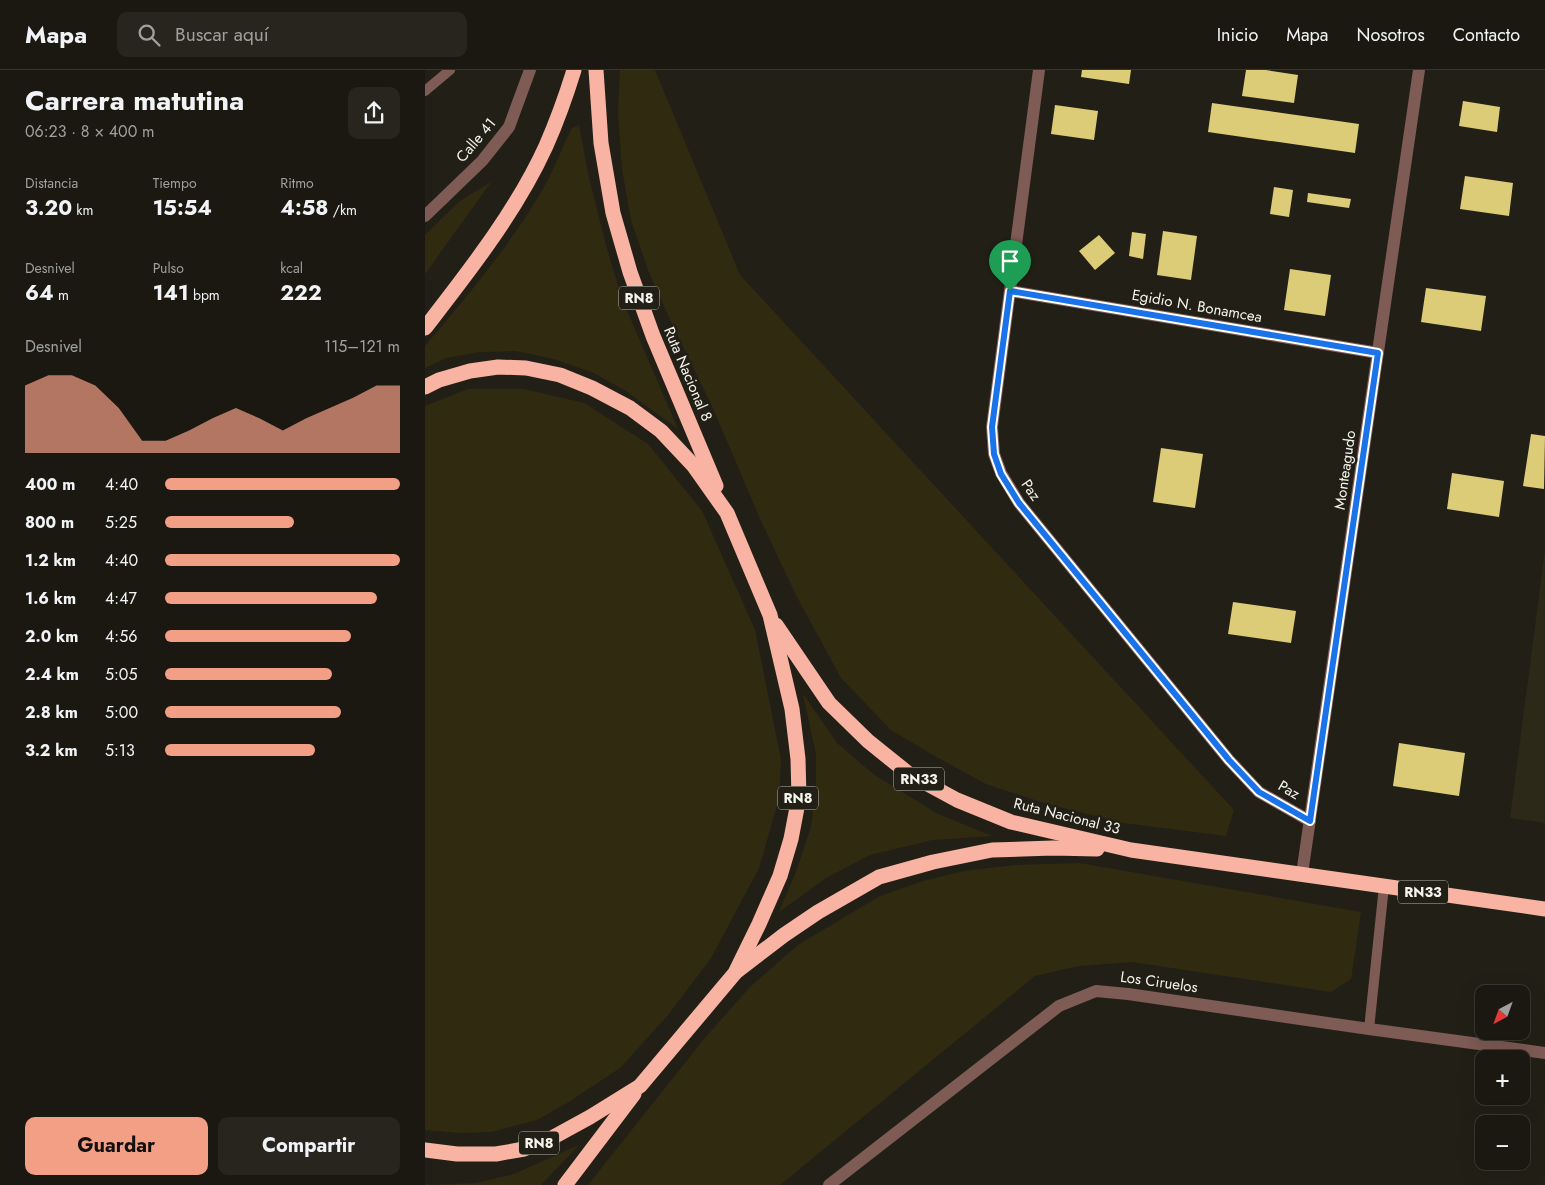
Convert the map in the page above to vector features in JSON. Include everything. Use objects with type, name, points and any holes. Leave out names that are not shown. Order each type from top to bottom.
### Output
[{"type":"highway","points":[[425,328],[479,256],[516,201],[546,147],[565,100],[574,70]]},
{"type":"highway","name":"Ruta Nacional 8","points":[[596,70],[601,143],[613,213],[625,256],[653,336],[727,513]]},
{"type":"highway","name":"RN8","points":[[425,387],[439,380],[470,371],[498,367],[526,368],[560,375],[584,384],[630,408],[661,431],[693,465],[727,513],[770,615],[792,709],[798,759],[799,797],[791,839],[779,876],[759,924],[735,973],[640,1086],[565,1185]]},
{"type":"highway","name":"Ruta Nacional 33","points":[[770,615],[829,703],[868,741],[909,774],[957,800],[1011,822],[1131,850]]},
{"type":"highway","name":"Ruta Nacional 33","points":[[735,973],[784,935],[818,912],[879,877],[933,862],[991,850],[1053,848],[1131,850]]},
{"type":"highway","name":"RN33","points":[[1131,850],[1545,909]]},
{"type":"highway","name":"RN8","points":[[425,1150],[457,1154],[497,1154],[524,1149],[548,1140],[582,1122],[640,1086]]},
{"type":"street","name":"Calle 41","points":[[425,216],[482,161],[509,127],[530,70]]},
{"type":"street","name":"Paz","points":[[1039,70],[992,427],[994,454],[1001,474],[1019,503],[1229,760],[1259,792],[1310,821]]},
{"type":"street","name":"Monteagudo","points":[[1302,874],[1419,70]]},
{"type":"street","name":"Egidio N. Bonamcea","points":[[1010,291],[1378,353]]},
{"type":"street","name":"Los Ciruelos","points":[[829,1185],[1059,1006],[1097,991],[1545,1053]]},
{"type":"lane","points":[[425,91],[450,70]]},
{"type":"lane","points":[[1369,1030],[1384,886]]},
{"type":"shaded area","points":[[620,70],[655,70],[740,275],[1234,810],[1226,836],[1124,823],[1047,804],[986,784],[891,730],[841,678],[796,595],[761,521],[712,406],[648,270],[631,220],[622,169],[618,113]]},
{"type":"shaded area","points":[[579,125],[588,174],[622,299],[678,429],[626,391],[594,373],[554,359],[516,351],[480,352],[446,358],[425,368],[425,346],[518,229],[548,180],[572,128]]},
{"type":"shaded area","points":[[491,182],[425,274],[425,235],[460,201]]},
{"type":"shaded area","points":[[468,389],[524,389],[584,403],[648,444],[702,511],[755,630],[781,760],[779,798],[759,868],[711,958],[668,1015],[620,1068],[567,1103],[537,1120],[491,1132],[460,1133],[425,1130],[425,406]]},
{"type":"shaded area","points":[[1545,550],[1545,823],[1510,818]]},
{"type":"shaded area","points":[[803,694],[837,743],[873,774],[938,814],[992,836],[932,840],[870,855],[826,878],[779,912],[796,872],[811,827],[816,787],[816,754]]},
{"type":"shaded area","points":[[1079,863],[1361,912],[1351,979],[1331,992],[1132,962],[1079,966],[1035,976],[780,1185],[588,1185],[704,1039],[750,987],[798,945],[880,896],[923,881],[964,871],[1015,865]]},
{"type":"shaded area","points":[[579,1145],[541,1185],[431,1185],[476,1183],[514,1174]]},
{"type":"building","points":[[1082,70],[1131,70],[1129,84],[1081,77]]},
{"type":"building","points":[[1246,70],[1266,70],[1298,75],[1294,103],[1242,96]]},
{"type":"building","points":[[1463,101],[1500,107],[1497,132],[1459,126]]},
{"type":"building","points":[[1212,103],[1359,124],[1355,153],[1208,132]]},
{"type":"building","points":[[1055,105],[1098,111],[1094,140],[1051,134]]},
{"type":"building","points":[[1465,176],[1513,183],[1509,216],[1460,209]]},
{"type":"building","points":[[1274,187],[1293,190],[1289,217],[1270,214]]},
{"type":"building","points":[[1308,193],[1351,199],[1349,208],[1307,202]]},
{"type":"building","points":[[1163,231],[1197,236],[1191,280],[1157,275]]},
{"type":"building","points":[[1132,232],[1146,234],[1143,259],[1129,256]]},
{"type":"building","points":[[1099,235],[1115,253],[1095,270],[1079,251]]},
{"type":"building","points":[[1290,269],[1331,275],[1325,316],[1284,310]]},
{"type":"building","points":[[1426,288],[1486,296],[1481,331],[1421,322]]},
{"type":"building","points":[[1531,434],[1545,436],[1544,489],[1523,486]]},
{"type":"building","points":[[1161,448],[1203,454],[1195,508],[1153,502]]},
{"type":"building","points":[[1452,473],[1504,481],[1499,517],[1447,509]]},
{"type":"building","points":[[1233,602],[1296,611],[1291,643],[1228,634]]},
{"type":"building","points":[[1399,743],[1465,753],[1459,796],[1393,786]]},
{"type":"route","points":[[1010,291],[1378,353],[1310,821],[1259,792],[1229,760],[1019,503],[1001,474],[994,454],[992,427],[1010,291]]}]
